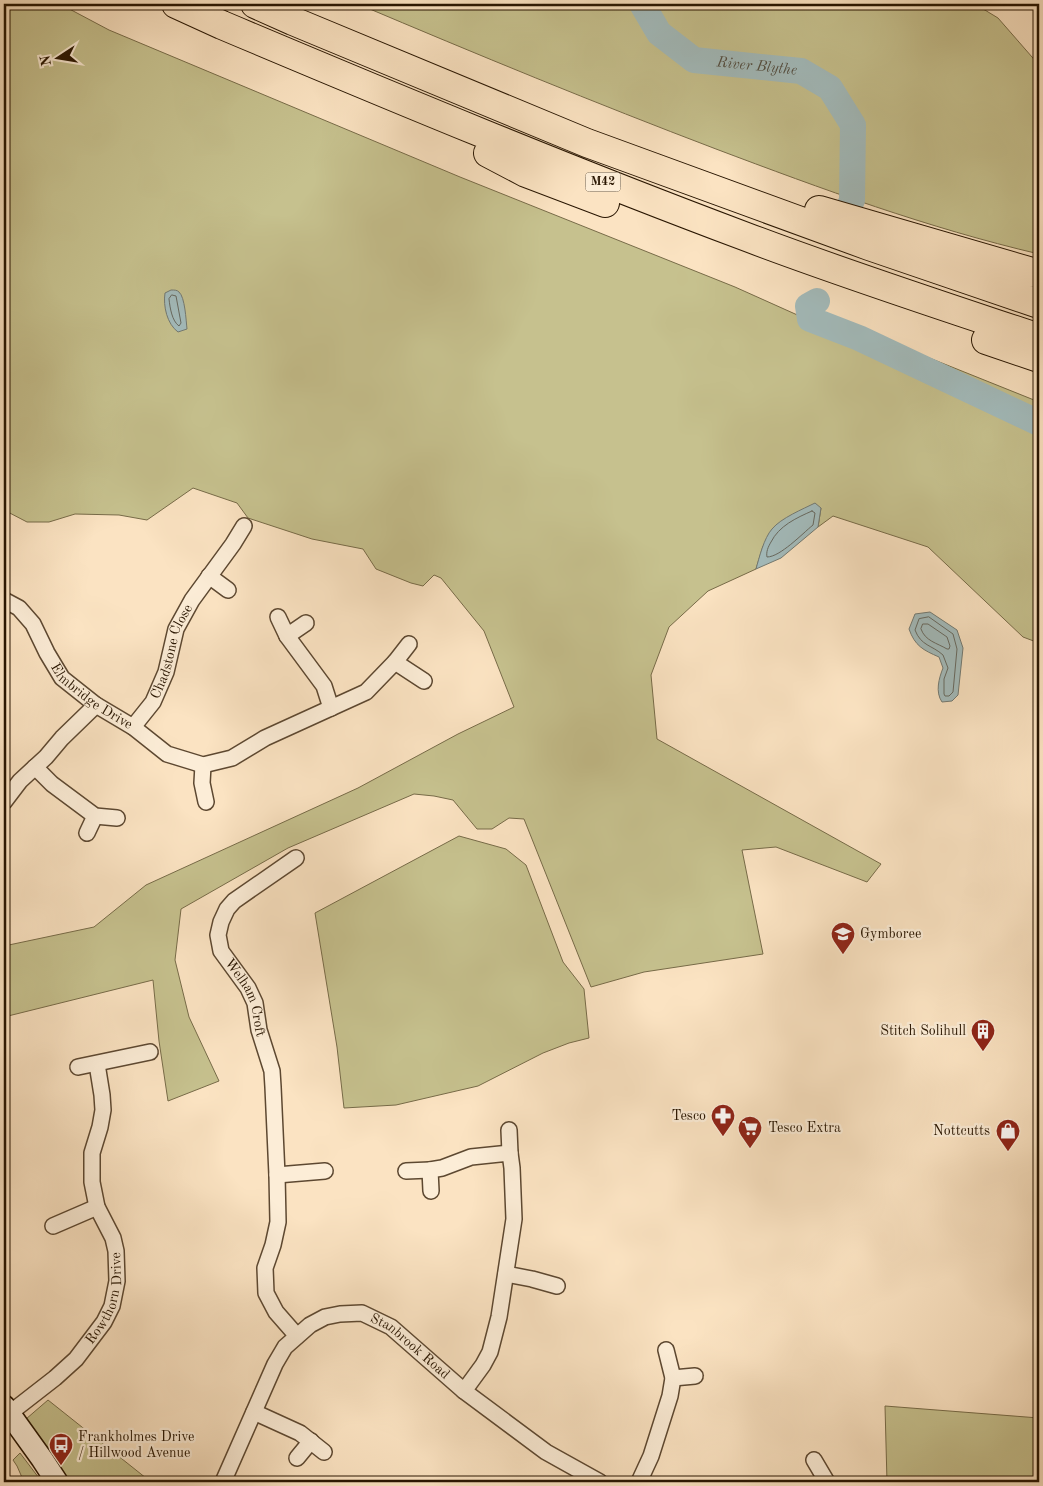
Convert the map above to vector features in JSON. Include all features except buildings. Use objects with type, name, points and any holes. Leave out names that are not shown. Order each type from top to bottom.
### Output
[{"type":"highway","name":"M42","points":[[176,4],[512,146],[745,237],[909,295],[1039,338]]},
{"type":"highway","name":"M42","points":[[256,4],[587,143],[869,246],[1039,304]]},
{"type":"highway","points":[[355,81],[526,173],[752,258],[1039,358]]},
{"type":"highway","points":[[587,143],[1039,274]]},
{"type":"street","name":"Chadstone Close","points":[[133,726],[153,702],[166,672],[176,629],[192,600],[244,526]]},
{"type":"street","points":[[209,576],[228,590]]},
{"type":"street","name":"Elmbridge Drive","points":[[4,600],[19,608],[34,624],[47,653],[62,678],[96,705],[133,726],[167,754],[204,765]]},
{"type":"street","points":[[278,617],[287,636],[324,686],[331,708]]},
{"type":"street","points":[[287,636],[306,623]]},
{"type":"street","points":[[206,802],[202,783],[204,765],[232,758],[265,738],[366,692],[395,662],[409,644]]},
{"type":"street","points":[[395,662],[424,681]]},
{"type":"street","points":[[4,802],[20,781],[96,705]]},
{"type":"street","points":[[35,767],[52,784],[95,816],[117,818]]},
{"type":"street","points":[[87,833],[95,816]]},
{"type":"street","name":"Welham Croft","points":[[296,858],[234,901],[227,909],[221,922],[218,936],[222,951],[248,988],[255,1003],[259,1030],[272,1071],[278,1222],[265,1268],[266,1293],[276,1312],[297,1336]]},
{"type":"street","points":[[78,1067],[150,1052]]},
{"type":"street","name":"Rowthorn Drive","points":[[7,1409],[55,1378],[76,1359],[104,1322],[112,1306],[117,1281],[116,1251],[113,1238],[97,1207],[92,1182],[92,1153],[103,1110],[97,1064]]},
{"type":"street","points":[[464,1391],[484,1364],[490,1352],[499,1317],[514,1219],[509,1130]]},
{"type":"street","points":[[406,1171],[442,1168],[471,1157],[510,1153]]},
{"type":"street","points":[[430,1170],[431,1191]]},
{"type":"street","points":[[277,1175],[326,1171]]},
{"type":"street","points":[[53,1226],[97,1207]]},
{"type":"street","points":[[506,1274],[557,1286]]},
{"type":"street","name":"Stanbrook Road","points":[[222,1482],[275,1364],[285,1347],[310,1325],[325,1317],[362,1313],[391,1327],[464,1391],[546,1452],[600,1482]]},
{"type":"street","points":[[639,1482],[651,1456],[670,1396],[673,1378],[666,1350]]},
{"type":"street","points":[[673,1378],[696,1376]]},
{"type":"street","points":[[7,1409],[57,1482]]},
{"type":"street","points":[[254,1412],[300,1433],[324,1452]]},
{"type":"street","points":[[297,1458],[310,1441]]},
{"type":"street","points":[[814,1460],[827,1482]]},
{"type":"shaded area","points":[[4,4],[60,4],[109,30],[460,177],[735,287],[894,359],[907,349],[1039,402],[1039,643],[1023,637],[928,547],[833,516],[818,527],[821,508],[763,546],[756,569],[708,591],[669,627],[651,675],[657,739],[881,864],[867,882],[776,847],[742,850],[763,954],[644,972],[591,987],[524,819],[509,818],[492,829],[477,829],[453,800],[414,794],[288,848],[181,909],[175,960],[189,1017],[219,1081],[168,1101],[159,1041],[153,980],[4,1017],[4,946],[94,927],[146,885],[358,788],[458,734],[514,707],[484,631],[441,578],[434,575],[423,586],[411,583],[376,569],[363,549],[312,539],[248,518],[237,503],[193,488],[147,520],[119,515],[75,514],[49,522],[27,522],[4,510]]},
{"type":"shaded area","points":[[358,4],[975,4],[998,18],[1039,65],[1039,254],[916,220],[796,179],[671,132]]},
{"type":"shaded area","points":[[459,836],[506,849],[526,865],[563,962],[584,989],[589,1038],[543,1053],[478,1086],[396,1105],[344,1108],[337,1047],[315,913]]},
{"type":"shaded area","points":[[48,1400],[151,1482],[69,1482],[26,1419]]},
{"type":"shaded area","points":[[885,1406],[1039,1418],[1039,1482],[887,1482]]},
{"type":"shaded area","points":[[20,1453],[42,1482],[24,1482],[13,1460]]},
{"type":"water","points":[[171,290],[177,291],[181,295],[185,309],[187,329],[178,332],[171,324],[165,309],[165,293]]},
{"type":"water","points":[[815,503],[821,508],[818,527],[781,558],[756,569],[764,543],[772,529],[786,518]]},
{"type":"water","points":[[930,612],[957,630],[963,648],[958,695],[952,701],[942,702],[940,698],[938,685],[943,668],[939,657],[920,647],[909,629],[915,614]]},
{"type":"waterway","name":"River Blythe","points":[[642,4],[659,33],[694,60],[801,71],[830,88],[853,125],[852,200],[850,205]]},
{"type":"waterway","name":"River Blythe","points":[[817,301],[808,306],[810,319],[859,338],[1039,423]]},
{"type":"place","name":"Gymboree","points":[[843,955]]},
{"type":"place","name":"Stitch Solihull","points":[[983,1052]]},
{"type":"place","name":"Tesco","points":[[723,1137]]},
{"type":"place","name":"Tesco Extra","points":[[750,1149]]},
{"type":"place","name":"Nottcutts","points":[[1008,1152]]},
{"type":"place","name":"Frankholmes Drive / Hillwood Avenue","points":[[61,1466]]}]
